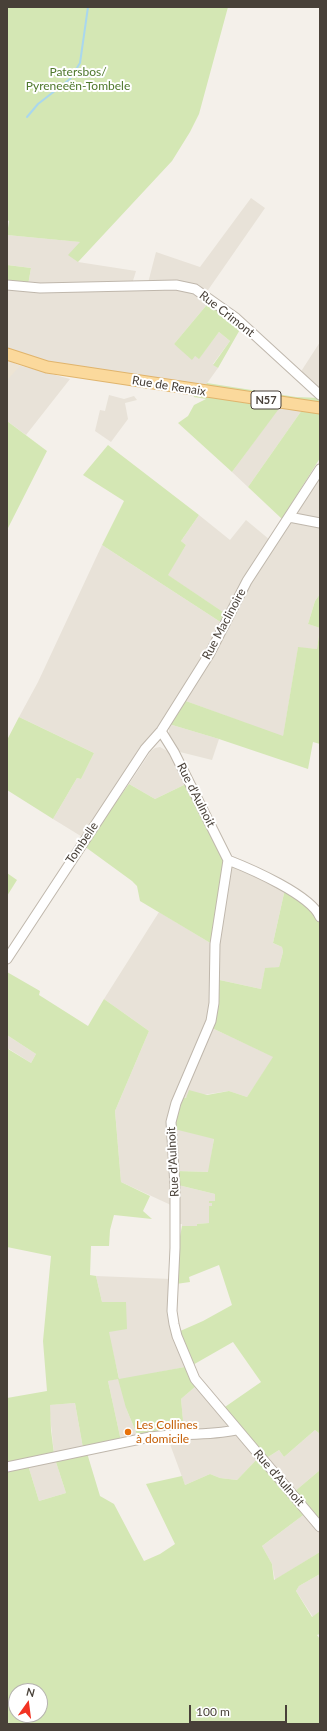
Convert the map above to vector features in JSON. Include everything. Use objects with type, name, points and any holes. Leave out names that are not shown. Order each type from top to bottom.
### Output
[{"type":"main road","name":"Rue de Renaix","points":[[7,354],[20,360],[61,370],[320,408]]},
{"type":"street","name":"Rue Crimont","points":[[7,285],[40,288],[176,286],[194,289],[236,318],[320,395]]},
{"type":"street","name":"Rue Maclinoire","points":[[161,732],[210,653],[247,581],[320,469]]},
{"type":"street","points":[[289,517],[320,523]]},
{"type":"street","name":"Rue d'Aulnoit","points":[[161,732],[174,752],[228,860],[215,944],[214,1003],[211,1021],[179,1097],[171,1122],[175,1172],[175,1248],[172,1311],[177,1336],[195,1379],[236,1430],[320,1527]]},
{"type":"street","name":"Tombelle","points":[[7,959],[145,749],[161,732]]},
{"type":"street","points":[[228,860],[256,871],[285,887],[313,906],[320,917]]},
{"type":"street","points":[[7,1467],[150,1436],[221,1433],[236,1430]]},
{"type":"shaded area","points":[[251,198],[265,208],[206,293],[188,282],[148,283],[156,252],[200,267]]},
{"type":"shaded area","points":[[7,235],[81,242],[78,262],[136,271],[132,284],[28,285],[31,268],[7,265]]},
{"type":"shaded area","points":[[7,288],[184,289],[210,301],[174,344],[199,358],[219,332],[230,341],[213,364],[218,368],[205,386],[37,360],[7,349]]},
{"type":"shaded area","points":[[320,342],[320,393],[300,373]]},
{"type":"shaded area","points":[[7,360],[18,365],[70,379],[26,435],[7,421]]},
{"type":"shaded area","points":[[7,360],[20,366],[7,380]]},
{"type":"shaded area","points":[[109,395],[124,399],[134,396],[137,400],[125,403],[128,419],[111,442],[95,431],[100,410],[105,411]]},
{"type":"shaded area","points":[[276,406],[302,410],[248,487],[232,472],[277,410],[274,409]]},
{"type":"shaded area","points":[[320,474],[320,522],[302,519],[295,513]]},
{"type":"shaded area","points":[[199,515],[230,540],[246,520],[270,540],[226,614],[167,575],[186,545],[181,541]]},
{"type":"shaded area","points":[[288,521],[320,524],[320,594],[315,601],[308,624],[320,628],[317,649],[298,648],[283,737],[183,700],[241,595]]},
{"type":"shaded area","points":[[102,545],[222,623],[209,649],[84,838],[53,819],[77,778],[81,779],[94,753],[19,717],[38,682]]},
{"type":"shaded area","points":[[169,724],[219,739],[212,760],[176,751],[169,736]]},
{"type":"shaded area","points":[[160,747],[169,752],[186,784],[155,799],[129,784],[151,751]]},
{"type":"shaded area","points":[[230,863],[285,889],[273,943],[282,947],[283,952],[279,967],[265,969],[261,989],[215,979]]},
{"type":"shaded area","points":[[159,912],[212,944],[211,1016],[174,1102],[173,1206],[121,1182],[115,1111],[149,1031],[104,999]]},
{"type":"shaded area","points":[[212,1028],[274,1057],[247,1097],[229,1091],[183,1098],[174,1128],[214,1138],[209,1172],[177,1171],[172,1124]]},
{"type":"shaded area","points":[[7,1035],[36,1054],[31,1063],[9,1049],[7,1051]]},
{"type":"shaded area","points":[[178,1185],[215,1194],[215,1201],[209,1201],[212,1203],[212,1206],[209,1206],[209,1223],[197,1224],[197,1226],[182,1226],[182,1224],[178,1224]]},
{"type":"shaded area","points":[[96,1276],[171,1279],[170,1301],[185,1367],[155,1373],[126,1408],[138,1437],[121,1441],[108,1381],[119,1378],[108,1332],[126,1302],[102,1302]]},
{"type":"shaded area","points":[[196,1386],[232,1430],[184,1431],[181,1399]]},
{"type":"shaded area","points":[[75,1403],[83,1448],[54,1454],[49,1405]]},
{"type":"shaded area","points":[[315,1430],[320,1434],[320,1470],[294,1492],[265,1459],[279,1450],[284,1457]]},
{"type":"shaded area","points":[[236,1433],[259,1457],[237,1480],[220,1478],[210,1474],[185,1485],[167,1436]]},
{"type":"shaded area","points":[[55,1459],[66,1493],[39,1501],[28,1465]]},
{"type":"shaded area","points":[[306,1513],[320,1530],[320,1552],[275,1580],[272,1564],[262,1546]]},
{"type":"shaded area","points":[[320,1574],[320,1611],[313,1617],[296,1591],[299,1586]]},
{"type":"green space","name":"Patersbos/ Pyreneeën-Tombele","points":[[7,7],[228,7],[199,114],[190,132],[172,161],[78,262],[68,255],[80,242],[7,235],[9,221],[7,220]]},
{"type":"green space","points":[[7,265],[31,268],[28,285],[7,283]]},
{"type":"green space","points":[[210,301],[242,326],[218,368],[213,365],[230,341],[219,332],[199,359],[195,356],[192,360],[174,344]]},
{"type":"green space","points":[[207,383],[296,397],[320,398],[320,403],[205,386]]},
{"type":"green space","points":[[193,394],[276,406],[275,409],[278,410],[232,472],[178,423],[188,416],[194,405],[206,399],[194,397]]},
{"type":"green space","points":[[302,410],[320,412],[320,458],[282,519],[248,487]]},
{"type":"green space","points":[[7,421],[47,451],[7,530]]},
{"type":"green space","points":[[108,445],[199,515],[181,541],[186,545],[168,575],[226,614],[222,623],[102,545],[124,501],[83,475]]},
{"type":"green space","points":[[320,594],[320,628],[308,624],[315,601]]},
{"type":"green space","points":[[320,628],[320,744],[313,742],[308,769],[169,724],[183,700],[283,736],[298,647],[317,649]]},
{"type":"green space","points":[[19,717],[94,753],[81,779],[77,778],[53,819],[7,790],[7,740]]},
{"type":"green space","points":[[129,784],[155,799],[186,784],[224,861],[212,944],[140,901],[137,886],[132,881],[84,846]]},
{"type":"green space","points":[[7,873],[17,880],[7,896]]},
{"type":"green space","points":[[285,889],[295,896],[319,919],[320,924],[320,1434],[315,1430],[284,1457],[279,1450],[265,1459],[222,1409],[261,1382],[233,1342],[191,1366],[178,1332],[203,1321],[232,1305],[219,1265],[189,1277],[190,1282],[176,1284],[179,1242],[182,1226],[197,1226],[197,1224],[209,1223],[209,1206],[212,1206],[212,1203],[209,1203],[209,1201],[215,1201],[215,1194],[178,1185],[177,1171],[208,1172],[214,1139],[174,1129],[183,1097],[186,1098],[189,1090],[207,1095],[229,1091],[247,1097],[273,1057],[212,1028],[215,979],[261,989],[265,968],[279,967],[283,952],[282,947],[273,943]]},
{"type":"green space","points":[[7,972],[40,991],[39,995],[88,1026],[104,999],[149,1031],[115,1111],[121,1182],[150,1196],[143,1211],[152,1219],[114,1215],[110,1230],[109,1246],[91,1246],[90,1275],[96,1276],[102,1302],[126,1302],[127,1329],[109,1332],[119,1379],[185,1367],[196,1386],[181,1399],[184,1431],[161,1431],[138,1437],[126,1408],[118,1379],[108,1381],[121,1441],[83,1448],[75,1403],[50,1405],[54,1454],[8,1463],[7,1398],[47,1391],[43,1341],[51,1256],[7,1247],[7,1051],[8,1049],[31,1063],[36,1054],[7,1035]]},
{"type":"green space","points":[[87,1453],[100,1496],[114,1504],[144,1561],[160,1554],[175,1544],[146,1484],[182,1476],[185,1485],[210,1474],[220,1478],[237,1480],[259,1457],[306,1513],[262,1546],[272,1564],[274,1580],[320,1552],[320,1574],[299,1586],[296,1591],[312,1617],[320,1611],[320,1634],[317,1635],[320,1639],[320,1724],[7,1724],[7,1469],[28,1465],[39,1501],[66,1493],[55,1459]]},
{"type":"green space","points":[[320,1470],[320,1524],[294,1492]]},
{"type":"waterway","points":[[27,117],[38,104],[70,79],[80,63],[88,7]]},
{"type":"place","name":"Les Collines à domicile","points":[[128,1432]]}]
